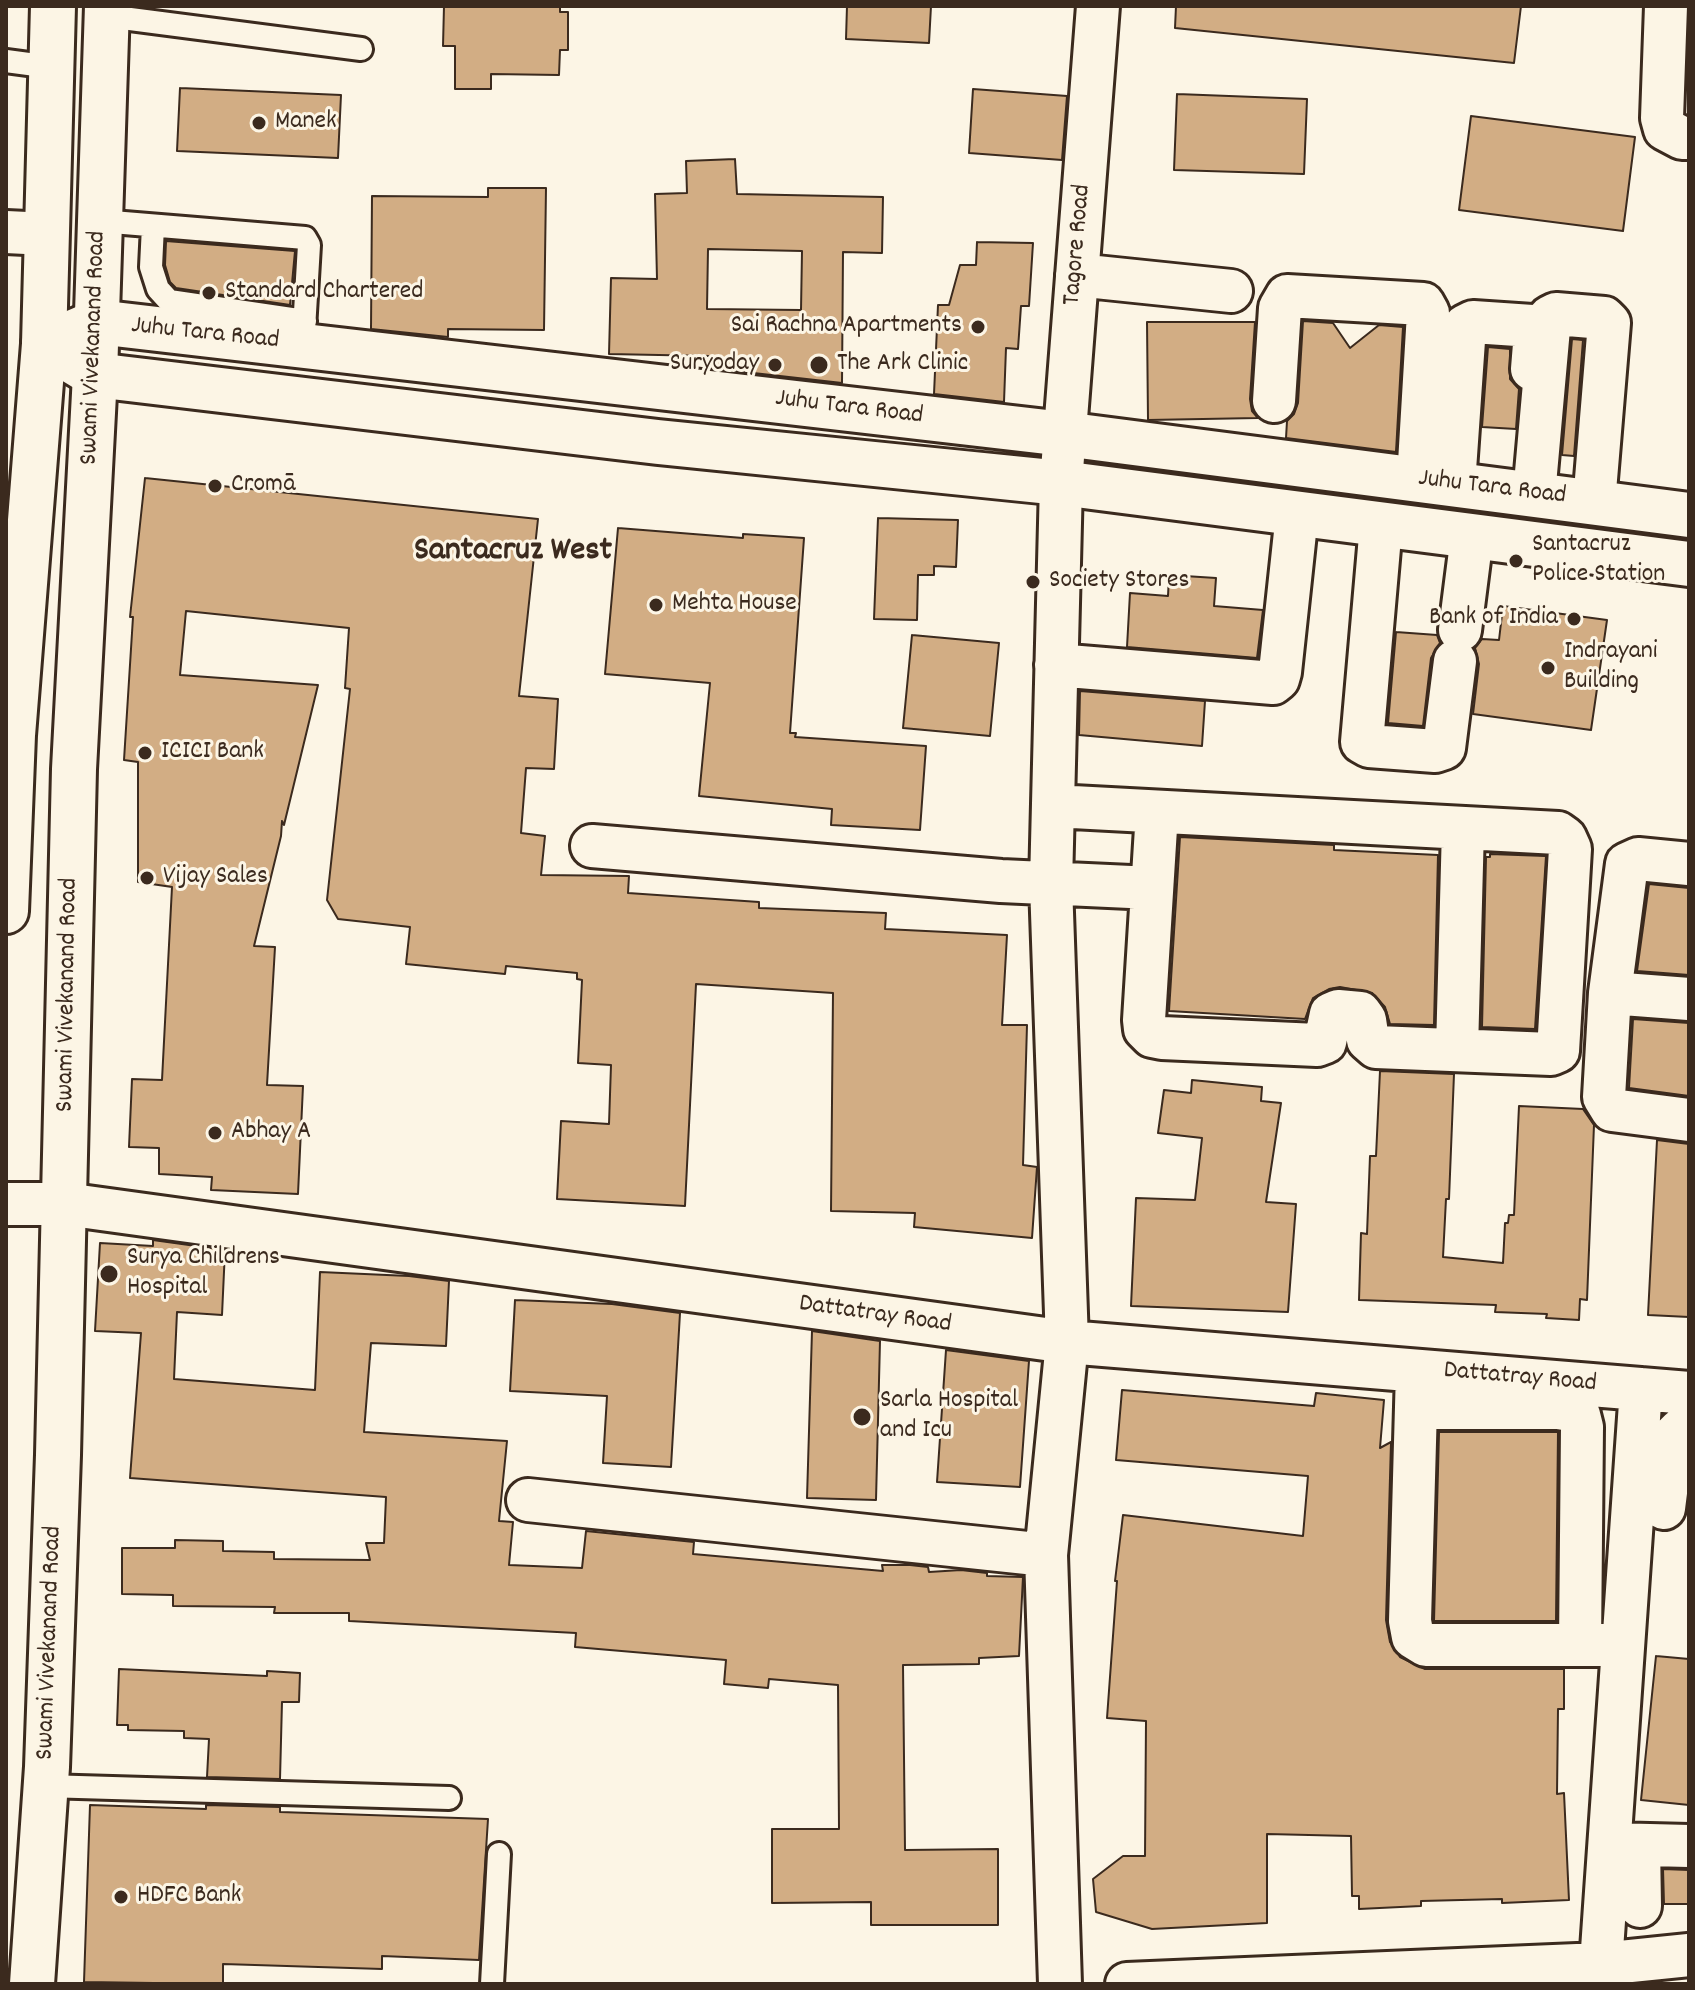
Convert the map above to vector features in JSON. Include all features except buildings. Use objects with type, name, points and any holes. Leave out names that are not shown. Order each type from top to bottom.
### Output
[{"type":"main road","name":"Swami Vivekanand Road","points":[[6,911],[9,735],[44,344],[27,233],[51,67],[53,6]]},
{"type":"main road","name":"Swami Vivekanand Road","points":[[32,1984],[45,1786],[65,1204],[74,769],[95,375],[107,11]]},
{"type":"main road","name":"Juhu Tara Road","points":[[44,344],[97,322],[304,334],[611,381],[1064,434],[1273,429],[1436,482],[1689,515]]},
{"type":"main road","name":"Juhu Tara Road","points":[[44,344],[95,375],[606,435],[1061,483],[1689,564]]},
{"type":"main road","points":[[606,435],[611,381]]},
{"type":"street","name":"Tagore Road","points":[[1060,1984],[1046,1555],[1067,1342],[1051,884],[1061,483],[1098,6]]},
{"type":"street","points":[[1666,6],[1662,118],[1665,129],[1682,138],[1689,138]]},
{"type":"street","points":[[1077,275],[1231,291]]},
{"type":"street","points":[[1273,429],[1280,308],[1287,296],[1423,304],[1428,313],[1436,482]]},
{"type":"street","points":[[1529,494],[1550,317],[1556,314],[1604,318],[1609,323],[1594,503]]},
{"type":"street","points":[[1436,482],[1465,326],[1473,322],[1529,325],[1534,328],[1535,335],[1529,494]]},
{"type":"street","points":[[1056,665],[1273,683],[1280,672],[1297,514]]},
{"type":"street","points":[[1381,525],[1362,742],[1369,746],[1440,751],[1444,748],[1472,536]]},
{"type":"street","points":[[1054,806],[1558,833],[1565,838],[1570,849],[1558,1051],[1551,1054],[1376,1047],[1368,1040],[1365,1020],[1360,1013],[1338,1011],[1331,1014],[1325,1042],[1317,1045],[1152,1036],[1145,1029],[1144,1020],[1157,812]]},
{"type":"street","points":[[1457,1050],[1463,828]]},
{"type":"street","points":[[592,846],[1051,884],[1152,888]]},
{"type":"street","points":[[1689,864],[1638,859],[1630,860],[1627,864],[1610,993],[1604,1097],[1612,1110],[1689,1120]]},
{"type":"street","points":[[1610,993],[1689,999]]},
{"type":"street","name":"Dattatray Road","points":[[6,1204],[65,1204],[1417,1390],[1641,1389],[1689,1393]]},
{"type":"street","points":[[1641,1389],[1662,1508]]},
{"type":"street","points":[[1580,1645],[1582,1427],[1579,1415],[1571,1410],[1417,1390],[1410,1621],[1413,1637],[1426,1645],[1580,1645],[1623,1645]]},
{"type":"street","points":[[1601,1964],[1624,1844],[1623,1645],[1662,1508],[1673,1437],[1680,1430],[1689,1431]]},
{"type":"street","points":[[528,1500],[1046,1555]]},
{"type":"street","points":[[1624,1844],[1689,1846]]},
{"type":"street","points":[[1624,1844],[1640,1906]]},
{"type":"street","points":[[1152,1983],[1601,1964],[1689,1955]]},
{"type":"lane","points":[[107,11],[361,49]]},
{"type":"lane","points":[[6,61],[51,67]]},
{"type":"lane","points":[[100,221],[305,238],[309,245],[304,334],[169,301],[158,289],[151,267],[153,226]]},
{"type":"lane","points":[[45,1786],[449,1798]]},
{"type":"lane","points":[[492,1984],[499,1854]]},
{"type":"place","name":"Manek","points":[[259,123]]},
{"type":"place","name":"Standard Chartered","points":[[209,293]]},
{"type":"place","name":"Sai Rachna Apartments","points":[[978,327]]},
{"type":"place","name":"Suryoday","points":[[775,365]]},
{"type":"place","name":"The Ark Clinic","points":[[819,365]]},
{"type":"place","name":"Cromā","points":[[215,486]]},
{"type":"place","name":"Santacruz Police Station","points":[[1516,561]]},
{"type":"place","name":"Society Stores","points":[[1033,582]]},
{"type":"place","name":"Mehta House","points":[[656,605]]},
{"type":"place","name":"Bank of India","points":[[1574,619]]},
{"type":"place","name":"Indrayani Building","points":[[1548,668]]},
{"type":"place","name":"ICICI Bank","points":[[145,753]]},
{"type":"place","name":"Vijay Sales","points":[[147,878]]},
{"type":"place","name":"Abhay A","points":[[215,1133]]},
{"type":"place","name":"Surya Childrens Hospital","points":[[109,1274]]},
{"type":"place","name":"Sarla Hospital and Icu","points":[[862,1417]]},
{"type":"place","name":"HDFC Bank","points":[[121,1897]]},
{"type":"district","name":"Santacruz West","points":[[513,553]]}]
